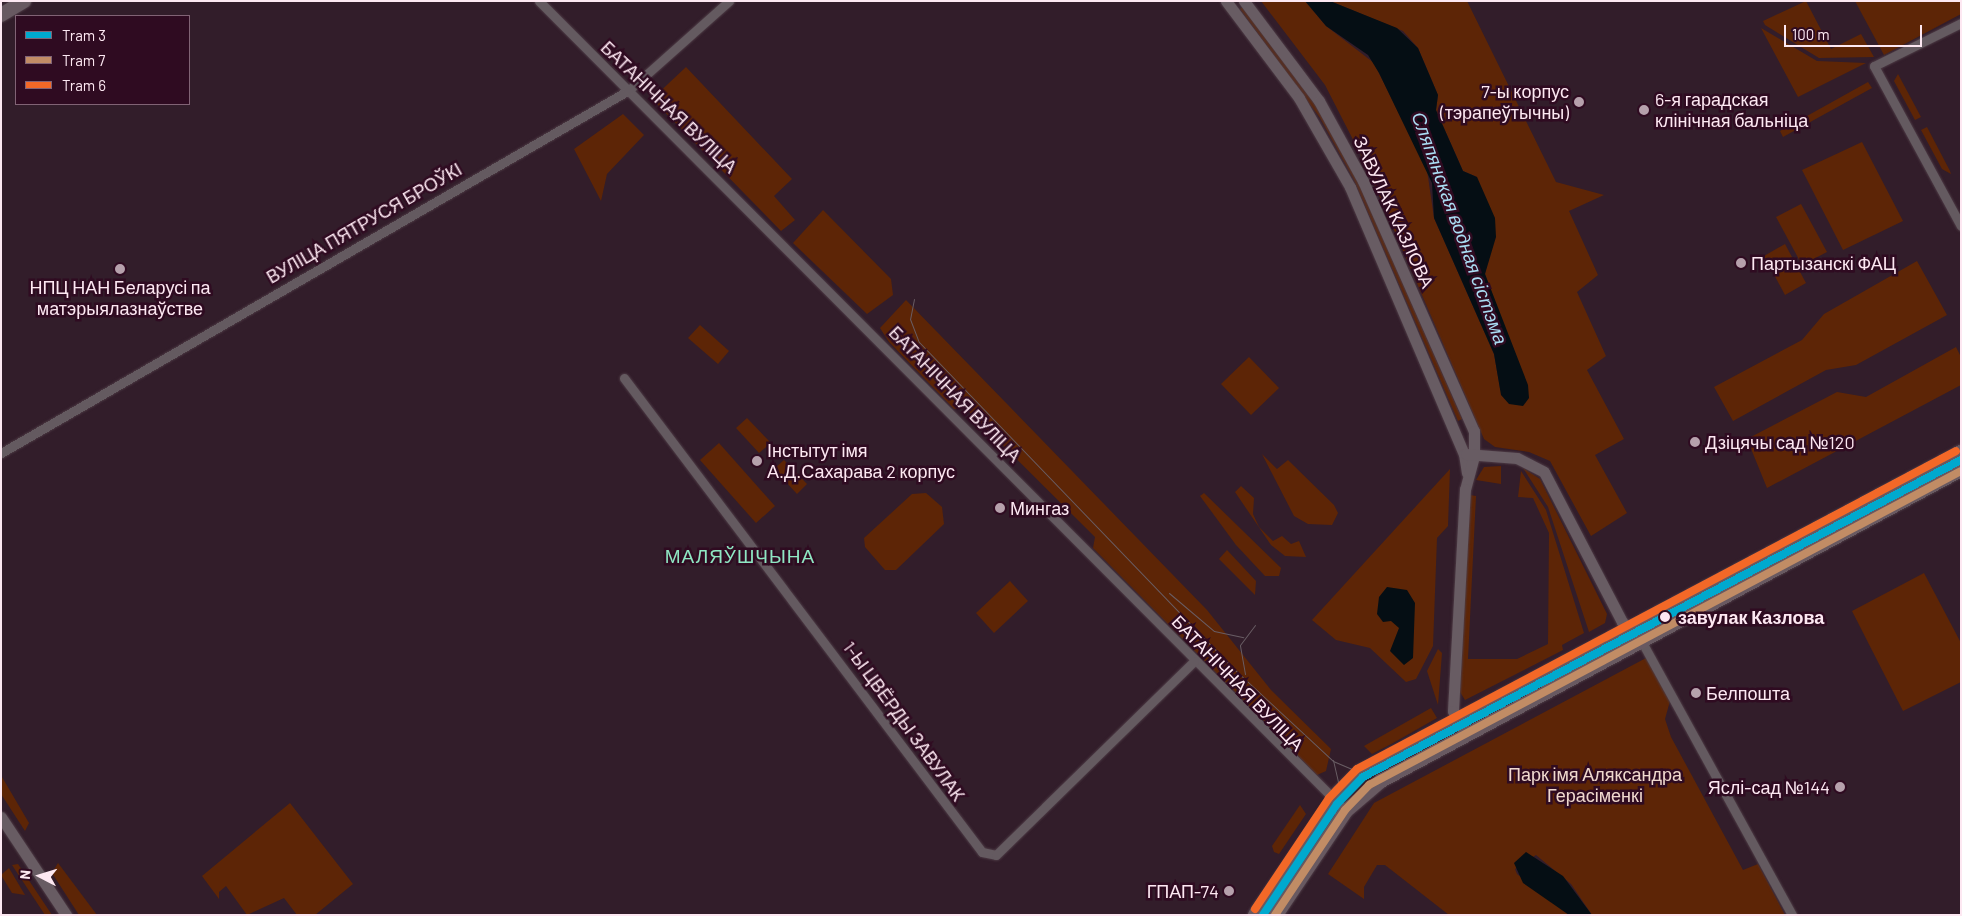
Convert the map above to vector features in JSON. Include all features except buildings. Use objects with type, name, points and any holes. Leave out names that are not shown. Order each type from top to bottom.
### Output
[{"type":"main road","points":[[1,15],[24,1]]},
{"type":"main road","name":"ЗАВУЛАК КАЗЛОВА","points":[[1244,1],[1319,101],[1363,180],[1474,431],[1467,476],[1453,711],[1466,734]]},
{"type":"main road","name":"ЗАВУЛАК КАЗЛОВА","points":[[1230,3],[1299,98],[1350,187],[1469,455]]},
{"type":"main road","points":[[1255,915],[1333,800],[1362,771],[1961,452]]},
{"type":"main road","points":[[1469,455],[1516,458],[1544,472],[1555,487],[1630,629],[1642,642]]},
{"type":"main road","points":[[1276,915],[1346,811],[1381,781],[1961,470]]},
{"type":"main road","points":[[1,817],[66,915]]},
{"type":"street","name":"БАТАНІЧНАЯ ВУЛІЦА","points":[[539,1],[1194,661],[1346,811]]},
{"type":"street","name":"ВУЛІЦА ПЯТРУСЯ БРОЎКІ","points":[[1,452],[629,90],[729,1]]},
{"type":"street","points":[[1961,23],[1874,66],[1961,226]]},
{"type":"street","name":"1-Ы ЦВЁРДЫ ЗАВУЛАК","points":[[624,378],[982,852],[996,855],[1194,661]]},
{"type":"street","points":[[1642,642],[1792,915]]},
{"type":"green space","points":[[1261,1],[1305,1],[1326,26],[1374,63],[1427,170],[1434,218],[1494,354],[1500,388],[1529,398],[1485,274],[1490,251],[1477,177],[1463,171],[1436,110],[1438,95],[1418,48],[1403,31],[1330,1],[1467,1],[1556,182],[1604,195],[1569,211],[1598,275],[1577,292],[1606,356],[1587,370],[1624,439],[1595,455],[1627,513],[1591,536],[1550,461],[1529,452],[1495,447],[1484,439],[1366,165],[1325,85]]},
{"type":"green space","points":[[1806,1],[1831,49],[1861,34],[1874,57],[1819,58],[1765,25],[1763,21]]},
{"type":"green space","points":[[1855,1],[1961,1],[1961,14],[1884,55]]},
{"type":"green space","points":[[1243,6],[1321,113],[1358,182],[1462,419],[1458,421],[1354,180],[1320,118],[1240,9]]},
{"type":"green space","points":[[1761,28],[1817,61],[1866,63],[1798,97]]},
{"type":"green space","points":[[686,67],[792,179],[774,196],[795,220],[781,231],[652,99]]},
{"type":"green space","points":[[1898,74],[1921,117],[1915,120],[1894,81]]},
{"type":"green space","points":[[1868,82],[1872,88],[1783,137],[1780,131]]},
{"type":"green space","points":[[623,114],[644,135],[607,174],[601,201],[574,149]]},
{"type":"green space","points":[[1927,127],[1951,174],[1942,169],[1921,130]]},
{"type":"green space","points":[[1862,142],[1903,221],[1843,250],[1802,170]]},
{"type":"green space","points":[[1801,204],[1827,252],[1802,265],[1776,217]]},
{"type":"green space","points":[[823,210],[891,279],[893,295],[867,314],[793,243]]},
{"type":"green space","points":[[1785,244],[1806,283],[1785,295],[1764,256]]},
{"type":"green space","points":[[1917,261],[1947,315],[1856,365],[1826,370],[1733,421],[1714,387],[1802,340],[1824,314]]},
{"type":"green space","points":[[906,300],[1207,610],[1271,690],[1331,749],[1326,771],[1317,775],[1093,548],[1095,537],[965,408],[954,409],[889,342],[880,328]]},
{"type":"green space","points":[[700,325],[729,351],[718,364],[688,338]]},
{"type":"green space","points":[[1956,347],[1961,357],[1961,385],[1767,488],[1747,439],[1837,392],[1866,397]]},
{"type":"green space","points":[[1249,357],[1279,388],[1251,415],[1221,384]]},
{"type":"green space","points":[[747,418],[771,443],[759,453],[736,428]]},
{"type":"green space","points":[[719,443],[775,506],[756,523],[700,460]]},
{"type":"green space","points":[[1262,454],[1277,469],[1288,460],[1334,505],[1338,513],[1332,525],[1308,524],[1294,516]]},
{"type":"green space","points":[[784,460],[807,484],[797,494],[774,469]]},
{"type":"green space","points":[[1501,466],[1501,484],[1476,480],[1484,467]]},
{"type":"green space","points":[[1523,468],[1540,479],[1607,614],[1605,623],[1589,632],[1548,507]]},
{"type":"green space","points":[[1450,469],[1448,526],[1437,538],[1433,646],[1416,679],[1406,682],[1370,648],[1336,640],[1312,620]]},
{"type":"green space","points":[[1521,471],[1546,510],[1584,633],[1562,645],[1563,650],[1465,700],[1460,692],[1470,495],[1476,496],[1468,659],[1517,659],[1548,644],[1549,533],[1533,498],[1518,497]]},
{"type":"green space","points":[[1241,486],[1254,498],[1253,514],[1259,527],[1273,541],[1282,536],[1291,544],[1299,541],[1306,557],[1285,556],[1271,545],[1235,492]]},
{"type":"green space","points":[[926,493],[942,507],[944,524],[896,570],[885,570],[865,547],[864,538],[912,494]]},
{"type":"green space","points":[[1204,493],[1281,568],[1279,576],[1265,576],[1236,545],[1200,496]]},
{"type":"green space","points":[[1227,550],[1256,581],[1255,595],[1219,559]]},
{"type":"green space","points":[[1924,573],[1961,643],[1961,682],[1903,711],[1852,611]]},
{"type":"green space","points":[[1010,581],[1028,601],[994,633],[976,613]]},
{"type":"green space","points":[[1438,649],[1442,653],[1438,705],[1427,671]]},
{"type":"green space","name":"Парк імя Аляксандра Герасіменкі","points":[[1646,658],[1670,701],[1665,719],[1671,737],[1743,870],[1758,864],[1785,915],[1592,915],[1571,884],[1536,855],[1515,869],[1517,874],[1569,915],[1449,915],[1385,865],[1377,865],[1364,887],[1364,899],[1328,874],[1374,803]]},
{"type":"green space","points":[[1431,708],[1437,718],[1393,743],[1372,754],[1364,746]]},
{"type":"green space","points":[[2,777],[29,823],[25,831],[1,794]]},
{"type":"green space","points":[[290,803],[353,884],[315,915],[297,915],[284,898],[247,915],[226,886],[219,892],[219,899],[202,876]]},
{"type":"green space","points":[[1300,805],[1306,814],[1279,854],[1274,852],[1272,846]]},
{"type":"green space","points":[[58,863],[97,915],[79,915],[52,873]]},
{"type":"green space","points":[[18,864],[52,915],[45,915],[12,865]]},
{"type":"green space","points":[[9,868],[25,895],[12,893],[1,875]]},
{"type":"water","name":"Сляпянская водная сістэма","points":[[1305,1],[1330,1],[1397,28],[1418,48],[1438,95],[1436,110],[1463,171],[1477,177],[1495,218],[1496,237],[1485,274],[1528,385],[1529,398],[1523,406],[1509,404],[1501,395],[1494,354],[1434,218],[1432,183],[1379,73],[1368,55],[1326,26]]},
{"type":"water","points":[[1387,587],[1407,590],[1415,603],[1413,658],[1404,665],[1390,651],[1399,628],[1391,621],[1383,622],[1377,614],[1379,597]]},
{"type":"water","points":[[1526,852],[1563,876],[1592,915],[1569,915],[1523,883],[1514,863]]},
{"type":"tram line","points":[[914,299],[910,319],[919,342],[1234,669],[1333,761],[1354,770],[1381,771]]},
{"type":"tram line","name":"6","points":[[1255,909],[1329,798],[1357,769],[1956,451]]},
{"type":"tram line","name":"3","points":[[1263,915],[1337,804],[1363,777],[1961,460]]},
{"type":"tram line","name":"7","points":[[1275,915],[1345,810],[1369,785],[1961,471]]},
{"type":"tram line","points":[[1169,593],[1214,631],[1243,637]]},
{"type":"tram line","points":[[1245,674],[1240,645],[1255,625]]},
{"type":"tram line","points":[[1333,760],[1339,785],[1335,814]]},
{"type":"place","name":"7-ы корпус (тэрапеўтычны)","points":[[1579,102]]},
{"type":"place","name":"6-я гарадская клінічная бальніца","points":[[1644,110]]},
{"type":"place","name":"Партызанскі ФАЦ","points":[[1741,263]]},
{"type":"place","name":"НПЦ НАН Беларусі па матэрыялазнаўстве","points":[[120,269]]},
{"type":"place","name":"Дзіцячы сад №120","points":[[1695,442]]},
{"type":"place","name":"Інстытут імя А.Д.Сахарава 2 корпус","points":[[757,461]]},
{"type":"place","name":"Мингаз","points":[[1000,508]]},
{"type":"place","name":"завулак Казлова","points":[[1665,617]]},
{"type":"place","name":"Белпошта","points":[[1696,693]]},
{"type":"place","name":"Яслі-сад №144","points":[[1840,787]]},
{"type":"place","name":"ГПАП-74","points":[[1229,891]]},
{"type":"district","name":"МАЛЯЎШЧЫНА","points":[[740,556]]}]
